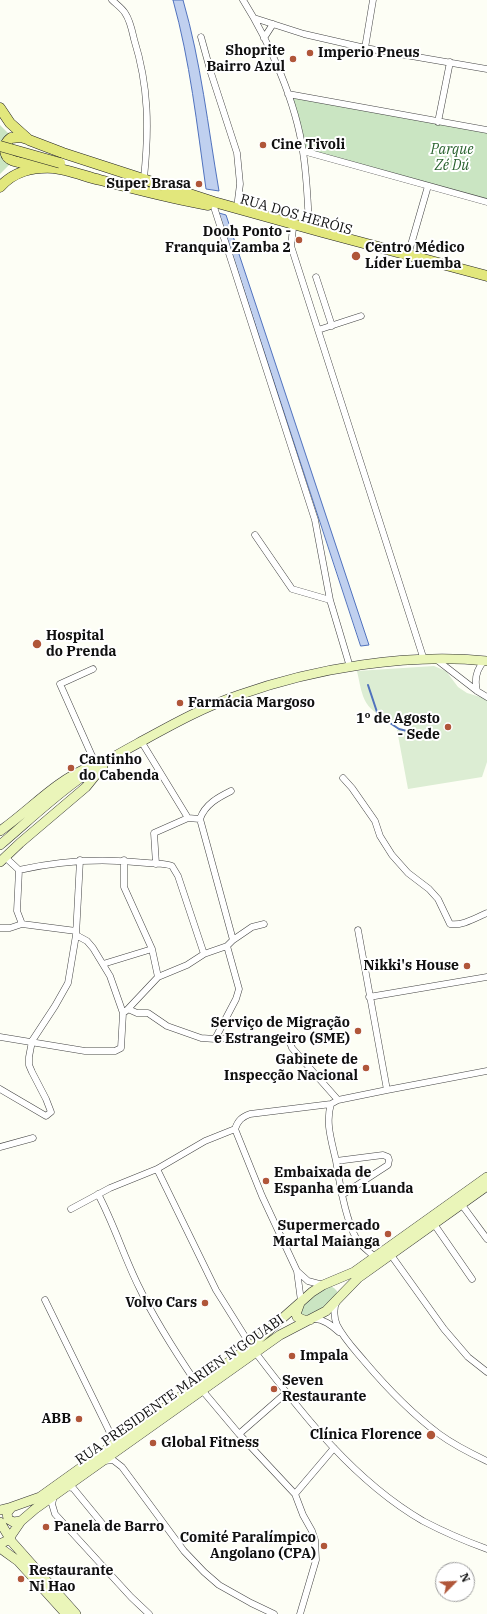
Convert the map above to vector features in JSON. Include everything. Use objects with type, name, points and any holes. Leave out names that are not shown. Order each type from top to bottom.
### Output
[{"type":"main road","name":"RUA DOS HERÓIS","points":[[0,108],[10,123],[29,140],[63,154],[144,178],[214,204]]},
{"type":"main road","points":[[29,140],[21,137],[11,138],[5,147],[7,156],[16,162],[57,165]]},
{"type":"main road","points":[[0,146],[57,165]]},
{"type":"main road","name":"RUA DOS HERÓIS","points":[[0,187],[6,180],[16,173],[57,165],[166,191],[293,228],[487,281]]},
{"type":"main road","name":"RUA DOS HERÓIS","points":[[57,165],[148,192],[237,208],[487,276]]},
{"type":"street","points":[[112,0],[125,12],[136,44],[143,72],[148,107],[148,146],[144,178]]},
{"type":"street","points":[[243,0],[264,38],[288,94],[303,151],[309,228]]},
{"type":"street","points":[[365,48],[373,0]]},
{"type":"street","points":[[254,18],[304,34],[365,48],[487,69]]},
{"type":"street","points":[[264,38],[273,24]]},
{"type":"street","points":[[201,37],[236,153],[240,184],[237,208]]},
{"type":"street","points":[[438,122],[450,62]]},
{"type":"street","points":[[288,94],[487,130]]},
{"type":"street","points":[[303,151],[487,202]]},
{"type":"street","points":[[408,255],[428,186]]},
{"type":"street","points":[[214,204],[315,520],[330,600],[350,667]]},
{"type":"street","points":[[293,228],[291,246],[424,660]]},
{"type":"street","points":[[316,277],[332,326]]},
{"type":"street","points":[[318,330],[361,316]]},
{"type":"street","points":[[255,535],[292,589],[330,600]]},
{"type":"street","points":[[0,845],[79,779],[110,759],[185,718],[238,695],[293,678],[376,663],[424,660],[486,661]]},
{"type":"street","points":[[437,660],[487,697]]},
{"type":"street","points":[[477,691],[476,675],[479,667],[486,661]]},
{"type":"street","points":[[93,669],[60,684],[96,764]]},
{"type":"street","points":[[141,741],[188,818]]},
{"type":"street","points":[[0,831],[75,773],[110,759]]},
{"type":"street","points":[[110,759],[86,787],[1,859],[20,870],[48,864],[80,860],[124,860],[168,865],[174,868],[204,954]]},
{"type":"street","points":[[343,778],[352,788],[374,821],[380,836],[392,855],[408,873],[429,889],[438,899],[450,924],[465,923],[487,914]]},
{"type":"street","points":[[232,791],[222,795],[205,808],[200,819],[233,940]]},
{"type":"street","points":[[156,864],[154,833],[188,818],[200,819]]},
{"type":"street","points":[[0,824],[17,819]]},
{"type":"street","points":[[0,1088],[46,1116],[48,1116],[51,1112],[29,1064],[29,1057],[32,1041],[56,1006],[68,983],[76,933],[80,860]]},
{"type":"street","points":[[124,860],[124,887],[152,949],[158,977]]},
{"type":"street","points":[[20,870],[17,911],[22,924]]},
{"type":"street","points":[[0,928],[10,928],[22,924],[76,933],[93,948],[104,964],[126,1011],[122,1045],[119,1050],[85,1051],[32,1041],[0,1037]]},
{"type":"street","points":[[126,1011],[158,977],[187,964],[204,954],[227,946],[233,940],[252,928],[264,924]]},
{"type":"street","points":[[358,930],[387,1090]]},
{"type":"street","points":[[215,1039],[236,1000],[239,989],[227,946]]},
{"type":"street","points":[[104,964],[152,949]]},
{"type":"street","points":[[369,997],[487,977]]},
{"type":"street","points":[[126,1011],[148,1013],[167,1026],[188,1034],[215,1039],[247,1037],[289,1040],[292,1048],[338,1100]]},
{"type":"street","points":[[71,1209],[98,1194],[157,1169],[205,1141],[234,1129],[237,1122],[250,1114],[331,1104],[338,1100],[487,1071]]},
{"type":"street","points":[[331,1104],[328,1118],[342,1195],[353,1233],[362,1245],[375,1257]]},
{"type":"street","points":[[234,1129],[262,1196],[297,1270],[301,1301],[296,1314],[297,1318],[304,1320],[320,1320],[330,1323],[346,1339],[386,1387],[414,1413],[452,1442],[487,1461]]},
{"type":"street","points":[[0,1147],[34,1138]]},
{"type":"street","points":[[336,1161],[383,1155],[388,1157],[389,1160],[388,1165],[342,1195]]},
{"type":"street","points":[[157,1169],[216,1290],[253,1349],[286,1393],[334,1448],[372,1484],[396,1503],[422,1520],[454,1536],[487,1549]]},
{"type":"street","name":"RUA PRESIDENTE MARIEN N'GOUABI","points":[[253,1349],[301,1301],[323,1285],[342,1279],[354,1272],[487,1177]]},
{"type":"street","name":"RUA PRESIDENTE MARIEN N'GOUABI","points":[[0,1510],[11,1508],[40,1497],[253,1349],[326,1311],[358,1278],[487,1186]]},
{"type":"street","points":[[98,1194],[138,1286],[163,1331],[200,1387],[239,1434],[295,1494],[303,1515],[312,1531],[316,1549],[316,1560],[300,1614]]},
{"type":"street","points":[[462,1205],[487,1239]]},
{"type":"street","points":[[434,1224],[472,1279]]},
{"type":"street","points":[[391,1255],[444,1329],[468,1357],[487,1372]]},
{"type":"street","points":[[297,1270],[308,1280],[337,1288],[339,1294],[335,1306],[336,1320],[346,1339]]},
{"type":"street","points":[[45,1300],[116,1443]]},
{"type":"street","name":"RUA PRESIDENTE MARIEN N'GOUABI","points":[[10,1538],[21,1521],[35,1509],[57,1493],[71,1486],[200,1387]]},
{"type":"street","points":[[239,1434],[286,1393]]},
{"type":"street","points":[[122,1467],[118,1456],[125,1445]]},
{"type":"street","points":[[295,1494],[334,1448]]},
{"type":"street","points":[[102,1461],[113,1460],[122,1467],[168,1530],[193,1561],[219,1585],[274,1614]]},
{"type":"street","points":[[71,1486],[105,1527]]},
{"type":"street","points":[[56,1514],[52,1504],[57,1493]]},
{"type":"street","points":[[35,1509],[46,1507],[56,1514],[131,1597],[149,1614]]},
{"type":"street","points":[[11,1508],[7,1513],[8,1518],[13,1522],[21,1521]]},
{"type":"street","points":[[0,1522],[10,1538],[76,1614]]},
{"type":"street","points":[[0,1544],[10,1538]]},
{"type":"street","points":[[0,1548],[18,1561],[66,1614]]},
{"type":"green space","name":"Parque Zé Dú","points":[[288,94],[487,130],[487,202],[303,151]]},
{"type":"green space","points":[[0,125],[9,134],[5,159],[9,165],[0,174]]},
{"type":"green space","name":"1º de Agosto - Sede","points":[[434,666],[446,671],[458,687],[467,693],[487,699],[487,762],[482,777],[408,789],[397,730],[408,732],[410,725],[389,719],[376,713],[366,703],[360,687],[357,671]]},
{"type":"green space","points":[[330,1286],[337,1291],[336,1298],[305,1320],[297,1311],[307,1297]]},
{"type":"water","points":[[173,0],[183,0],[195,47],[219,191],[206,189],[189,70]]},
{"type":"water","points":[[219,213],[226,215],[369,645],[361,646]]},
{"type":"waterway","points":[[368,685],[378,715],[399,729],[422,735]]},
{"type":"place","name":"Imperio Pneus","points":[[310,53]]},
{"type":"place","name":"Shoprite Bairro Azul","points":[[293,59]]},
{"type":"place","name":"Cine Tivoli","points":[[263,145]]},
{"type":"place","name":"Super Brasa","points":[[199,184]]},
{"type":"place","name":"Dooh Ponto - Franquia Zamba 2","points":[[299,240]]},
{"type":"place","name":"Centro Médico Líder Luemba","points":[[356,256]]},
{"type":"place","name":"Hospital do Prenda","points":[[37,644]]},
{"type":"place","name":"Farmácia Margoso","points":[[180,703]]},
{"type":"place","name":"1º de Agosto - Sede","points":[[448,727]]},
{"type":"place","name":"Cantinho do Cabenda","points":[[71,768]]},
{"type":"place","name":"Nikki's House","points":[[467,966]]},
{"type":"place","name":"Serviço de Migração e Estrangeiro (SME)","points":[[358,1031]]},
{"type":"place","name":"Gabinete de Inspecção Nacional","points":[[366,1068]]},
{"type":"place","name":"Embaixada de Espanha em Luanda","points":[[266,1181]]},
{"type":"place","name":"Supermercado Martal Maianga","points":[[388,1234]]},
{"type":"place","name":"Volvo Cars","points":[[205,1303]]},
{"type":"place","name":"Impala","points":[[292,1356]]},
{"type":"place","name":"Seven Restaurante","points":[[274,1389]]},
{"type":"place","name":"ABB","points":[[79,1419]]},
{"type":"place","name":"Clínica Florence","points":[[431,1435]]},
{"type":"place","name":"Global Fitness","points":[[153,1443]]},
{"type":"place","name":"Panela de Barro","points":[[46,1527]]},
{"type":"place","name":"Comité Paralímpico Angolano (CPA)","points":[[324,1546]]},
{"type":"place","name":"Restaurante Ni Hao","points":[[21,1579]]}]
